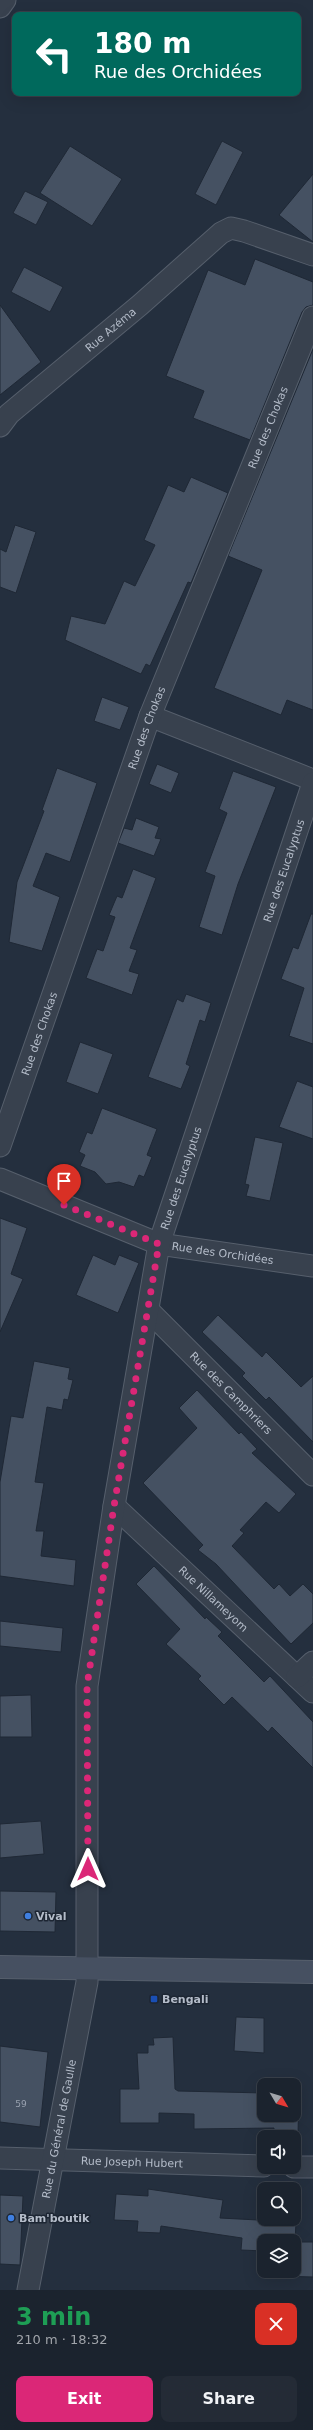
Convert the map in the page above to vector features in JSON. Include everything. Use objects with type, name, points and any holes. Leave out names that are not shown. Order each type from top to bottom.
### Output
[{"type":"main road","points":[[0,1967],[313,1972]]},
{"type":"street","points":[[0,7],[5,0]]},
{"type":"street","name":"Rue Azéma","points":[[0,426],[9,414],[140,305],[221,233],[231,228],[244,231],[313,256]]},
{"type":"street","name":"Rue des Chokas","points":[[0,1146],[150,716],[313,316]]},
{"type":"street","points":[[150,716],[313,780]]},
{"type":"street","name":"Rue des Eucalyptus","points":[[89,1968],[87,1686],[114,1506],[149,1311],[159,1244],[313,783]]},
{"type":"street","name":"Rue des Orchidées","points":[[0,1179],[159,1244],[313,1266]]},
{"type":"street","name":"Rue des Camphriers","points":[[149,1311],[313,1475]]},
{"type":"street","name":"Rue Nillameyom","points":[[114,1506],[313,1692]]},
{"type":"street","points":[[297,1677],[313,1662]]},
{"type":"street","name":"Rue du Général de Gaulle","points":[[28,2290],[89,1968]]},
{"type":"street","name":"Rue Joseph Hubert","points":[[0,2158],[257,2166]]},
{"type":"street","points":[[301,2166],[313,2167]]},
{"type":"building","points":[[222,141],[243,152],[216,205],[195,194]]},
{"type":"building","points":[[70,146],[122,179],[92,226],[40,193]]},
{"type":"building","points":[[313,174],[313,242],[279,215]]},
{"type":"building","points":[[25,191],[48,202],[36,225],[13,213]]},
{"type":"building","points":[[255,259],[313,282],[313,305],[306,307],[302,312],[250,440],[193,418],[204,391],[166,376],[208,270],[245,285]]},
{"type":"building","points":[[24,267],[63,287],[50,312],[11,292]]},
{"type":"building","points":[[0,305],[41,362],[0,395]]},
{"type":"building","points":[[313,349],[313,710],[287,700],[281,715],[214,688],[262,570],[228,556]]},
{"type":"building","points":[[191,477],[228,493],[191,583],[188,582],[150,666],[146,664],[141,674],[65,640],[71,616],[105,624],[124,581],[135,586],[155,545],[144,540],[168,485],[184,492]]},
{"type":"building","points":[[15,525],[36,532],[16,593],[0,587],[0,549],[6,552]]},
{"type":"building","points":[[102,697],[129,707],[120,730],[94,721]]},
{"type":"building","points":[[157,764],[179,773],[171,793],[149,784]]},
{"type":"building","points":[[57,768],[97,783],[70,862],[46,853],[33,886],[60,897],[42,951],[9,942],[17,882],[44,811],[42,810]]},
{"type":"building","points":[[233,771],[276,787],[238,884],[222,935],[199,927],[215,876],[205,872],[227,813],[219,809]]},
{"type":"building","points":[[136,818],[159,827],[155,838],[161,839],[154,856],[118,843],[124,828],[132,830]]},
{"type":"building","points":[[133,869],[156,878],[130,948],[137,950],[129,971],[139,974],[132,995],[86,978],[97,949],[103,951],[115,917],[109,915],[117,896],[122,898]]},
{"type":"building","points":[[311,914],[313,914],[313,1044],[289,1036],[304,988],[281,979],[293,947],[298,949]]},
{"type":"building","points":[[186,994],[211,1003],[205,1022],[200,1020],[186,1064],[190,1066],[181,1089],[148,1077],[177,999],[183,1002]]},
{"type":"building","points":[[80,1042],[113,1054],[98,1094],[66,1082]]},
{"type":"building","points":[[297,1081],[313,1087],[313,1139],[279,1127]]},
{"type":"building","points":[[102,1108],[157,1129],[147,1155],[152,1157],[144,1177],[139,1175],[134,1187],[119,1182],[106,1184],[95,1172],[80,1166],[85,1155],[79,1152],[87,1132],[92,1134]]},
{"type":"building","points":[[255,1137],[283,1143],[270,1201],[246,1196],[249,1185],[245,1184]]},
{"type":"building","points":[[0,1218],[27,1228],[11,1274],[23,1279],[0,1332]]},
{"type":"building","points":[[93,1255],[115,1265],[119,1255],[139,1263],[118,1313],[76,1295]]},
{"type":"building","points":[[218,1315],[262,1357],[266,1352],[301,1387],[313,1376],[313,1442],[269,1397],[266,1400],[242,1376],[245,1373],[202,1332]]},
{"type":"building","points":[[34,1361],[70,1368],[68,1379],[73,1380],[68,1400],[64,1399],[62,1410],[47,1407],[35,1482],[44,1483],[36,1531],[44,1531],[41,1556],[76,1560],[74,1586],[0,1576],[0,1482],[11,1416],[23,1418]]},
{"type":"building","points":[[197,1390],[239,1434],[241,1432],[257,1449],[252,1453],[296,1494],[279,1513],[266,1502],[240,1530],[244,1533],[232,1546],[274,1589],[279,1584],[290,1596],[303,1584],[313,1594],[313,1623],[291,1644],[216,1564],[198,1550],[203,1545],[143,1483],[197,1428],[179,1408]]},
{"type":"building","points":[[154,1566],[205,1619],[206,1617],[222,1632],[218,1636],[264,1682],[270,1676],[313,1722],[313,1768],[272,1727],[268,1732],[232,1697],[224,1705],[198,1679],[201,1676],[166,1644],[180,1629],[136,1584]]},
{"type":"building","points":[[0,1621],[63,1628],[61,1652],[0,1646]]},
{"type":"building","points":[[31,1695],[32,1737],[0,1737],[0,1696]]},
{"type":"building","points":[[41,1821],[44,1854],[0,1858],[0,1824]]},
{"type":"building","name":"Vival","points":[[0,1891],[56,1892],[55,1932],[0,1931]]},
{"type":"building","points":[[236,2017],[264,2018],[264,2053],[234,2051]]},
{"type":"building","points":[[173,2037],[175,2089],[178,2091],[257,2093],[257,2122],[298,2122],[298,2130],[274,2130],[274,2128],[194,2129],[194,2114],[159,2113],[159,2123],[120,2123],[120,2089],[139,2089],[137,2053],[148,2053],[148,2045],[154,2045],[153,2038]]},
{"type":"building","points":[[0,2046],[48,2052],[40,2127],[0,2122]]},
{"type":"building","points":[[148,2189],[223,2200],[220,2218],[257,2220],[257,2226],[296,2226],[295,2234],[257,2234],[257,2251],[241,2250],[242,2238],[161,2226],[160,2233],[137,2232],[138,2221],[114,2220],[116,2194],[148,2196]]},
{"type":"building","name":"Bam'boutik","points":[[0,2195],[23,2196],[20,2265],[0,2264]]},
{"type":"building","points":[[301,2242],[313,2242],[313,2277],[301,2277]]},
{"type":"place","name":"Vival","points":[[28,1916]]},
{"type":"place","name":"Bengali","points":[[154,1999]]},
{"type":"place","name":"Bam'boutik","points":[[11,2218]]},
{"type":"route","points":[[64,1205],[159,1244],[149,1311],[114,1506],[87,1686],[88,1869]]}]
